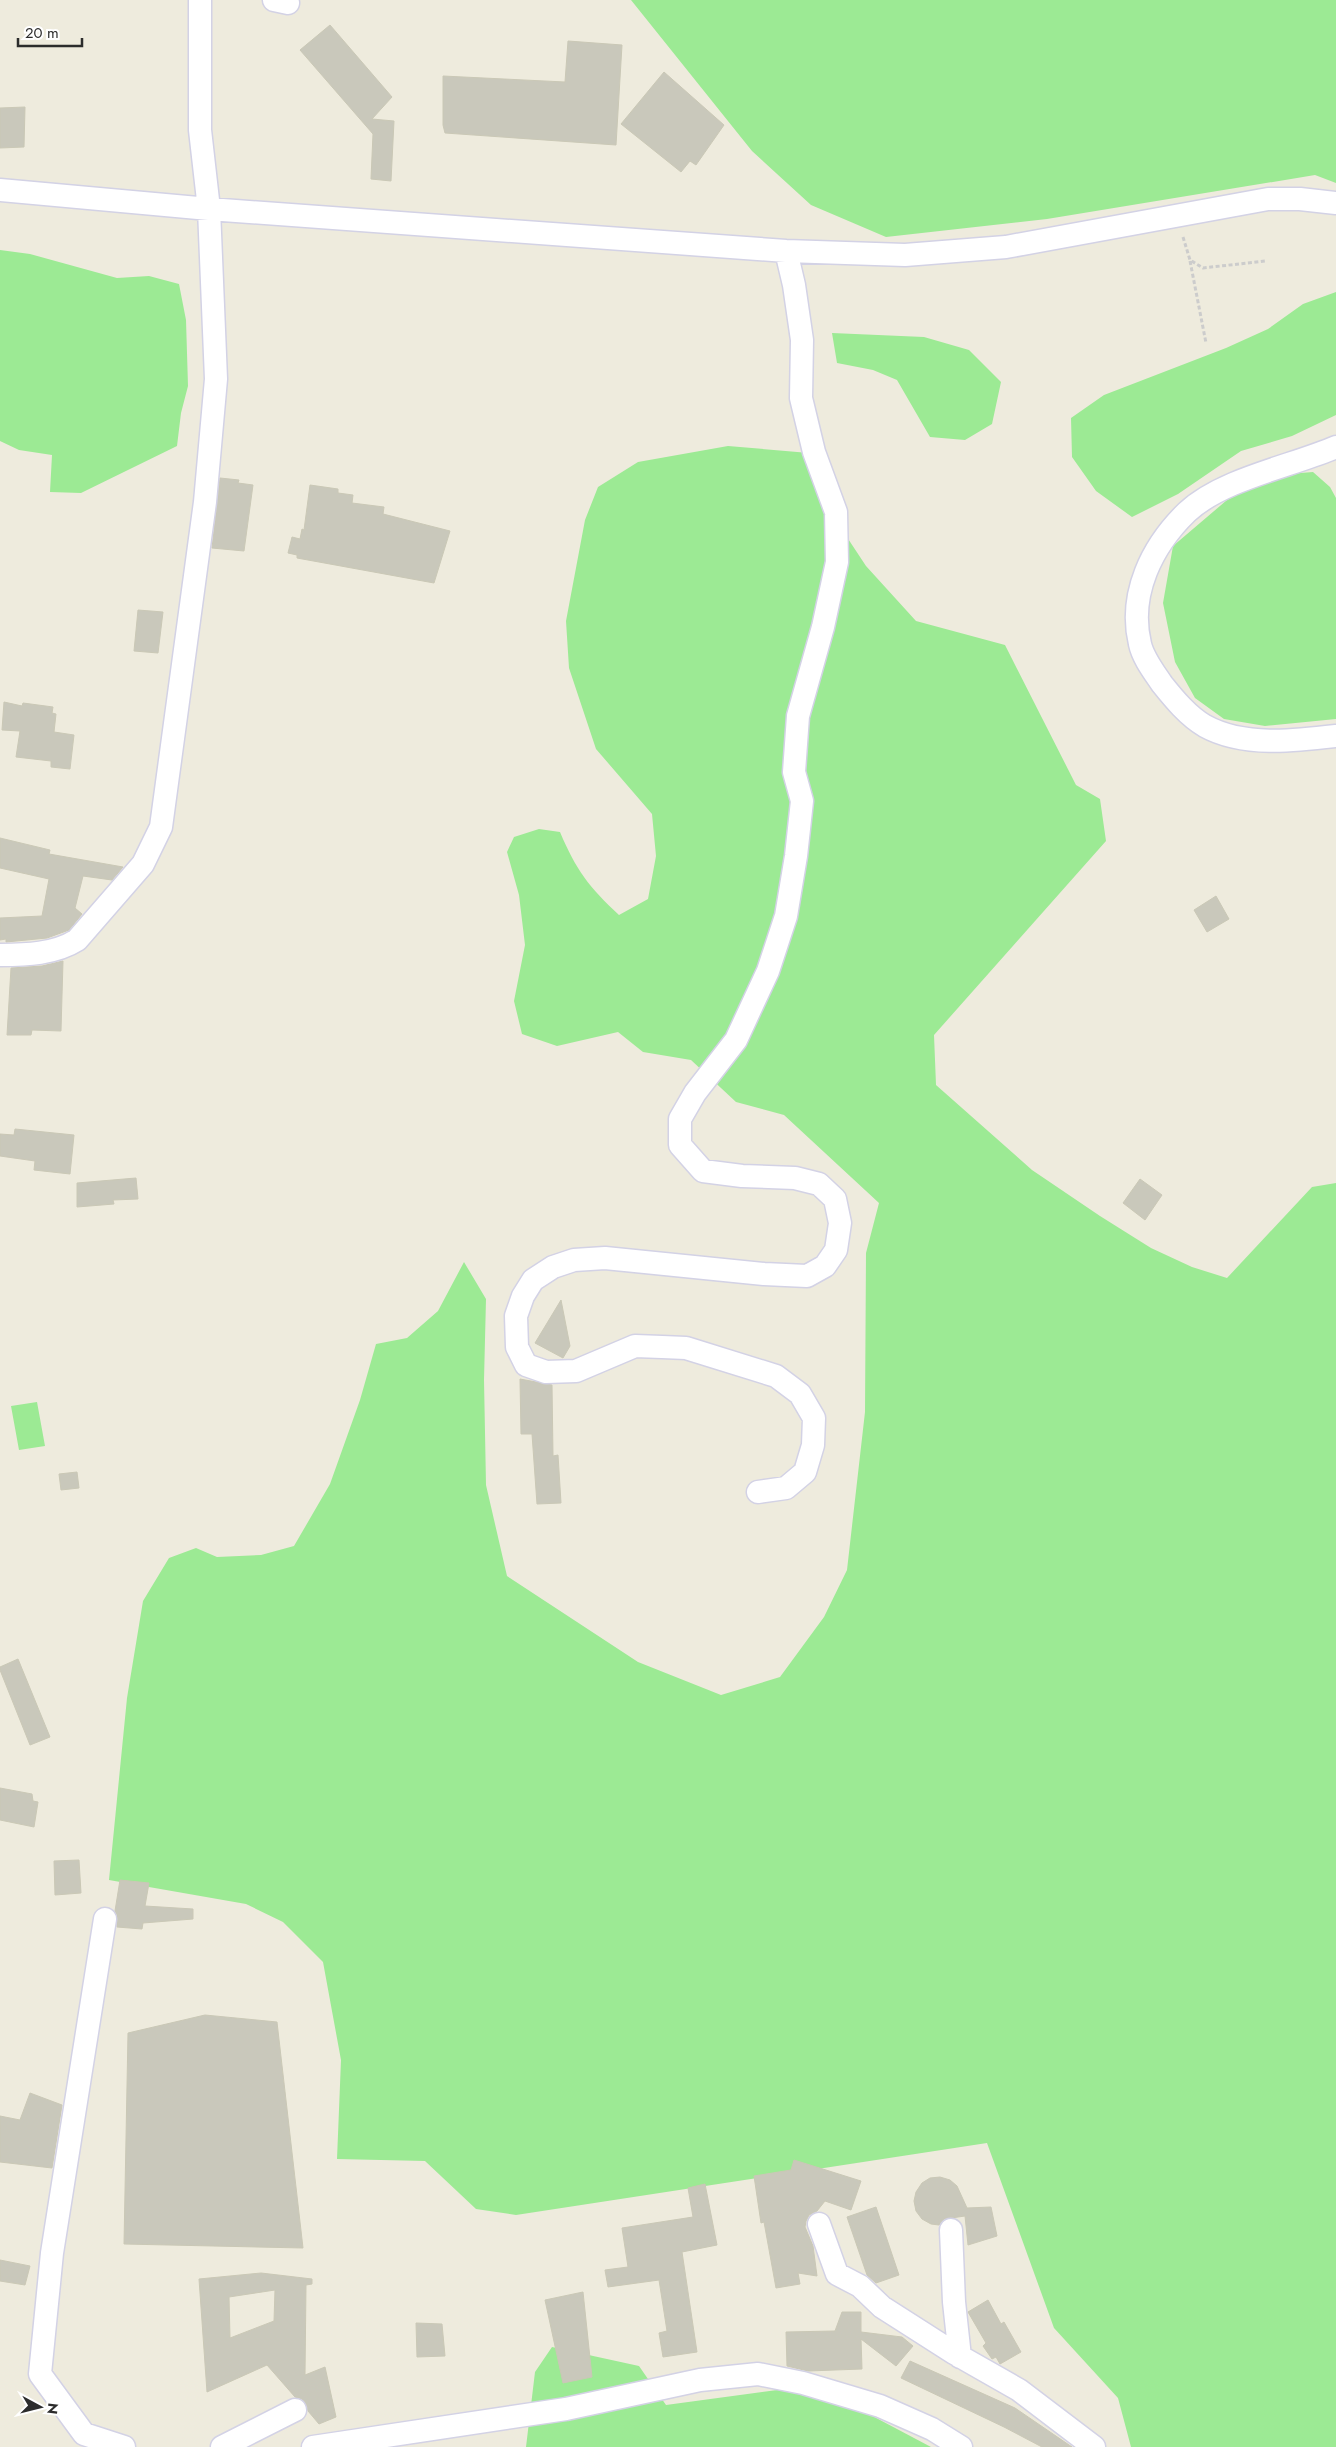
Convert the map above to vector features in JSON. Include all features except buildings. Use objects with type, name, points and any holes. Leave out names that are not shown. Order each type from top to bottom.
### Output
[{"type":"street","points":[[0,956],[21,955],[65,948],[78,940],[143,864],[161,827],[205,502],[215,388],[214,295],[209,209],[200,130],[200,0]]},
{"type":"street","points":[[0,190],[209,209],[786,251],[905,255],[997,247],[1268,199],[1300,198],[1336,203]]},
{"type":"street","points":[[758,1492],[786,1488],[805,1472],[813,1445],[814,1418],[800,1394],[776,1376],[686,1348],[636,1346],[576,1371],[546,1372],[526,1365],[517,1347],[516,1316],[523,1296],[533,1280],[553,1267],[574,1260],[605,1258],[764,1274],[807,1276],[825,1266],[836,1250],[840,1223],[835,1199],[819,1184],[795,1178],[742,1176],[702,1171],[680,1144],[680,1119],[695,1093],[736,1040],[768,971],[786,916],[796,856],[802,800],[794,772],[798,716],[823,627],[837,562],[836,512],[814,452],[801,398],[802,340],[794,286],[786,251]]},
{"type":"street","points":[[1336,447],[1235,484],[1209,496],[1189,510],[1154,551],[1142,583],[1136,613],[1140,646],[1153,670],[1186,712],[1206,726],[1229,735],[1294,741],[1336,736]]},
{"type":"street","points":[[105,1919],[52,2253],[40,2374],[78,2440],[124,2447]]},
{"type":"street","points":[[819,2224],[837,2274],[860,2286],[882,2307],[960,2357],[1019,2390],[1094,2447]]},
{"type":"street","points":[[950,2230],[954,2302],[960,2357]]},
{"type":"street","points":[[313,2447],[566,2409],[700,2380],[758,2374],[803,2383],[880,2406],[932,2429],[961,2447]]},
{"type":"street","points":[[222,2447],[295,2410]]},
{"type":"path","points":[[1177,214],[1190,260],[1206,343]]},
{"type":"path","points":[[1190,260],[1203,268],[1265,261]]},
{"type":"green space","points":[[631,0],[1336,0],[1336,183],[1315,175],[1047,219],[886,237],[811,205],[752,151]]},
{"type":"green space","points":[[0,250],[30,254],[117,278],[149,276],[179,284],[186,320],[188,386],[181,413],[177,446],[81,493],[50,492],[52,455],[19,450],[0,441]]},
{"type":"green space","points":[[1336,292],[1336,415],[1292,436],[1241,451],[1178,494],[1132,517],[1096,491],[1072,457],[1071,418],[1104,395],[1226,348],[1268,329],[1303,304]]},
{"type":"green space","points":[[832,333],[924,337],[969,350],[1001,382],[992,424],[965,440],[930,437],[897,380],[873,370],[837,363]]},
{"type":"green space","points":[[728,446],[809,453],[829,510],[866,566],[916,621],[1005,645],[1076,785],[1100,799],[1106,841],[934,1035],[936,1085],[1032,1170],[1100,1216],[1151,1248],[1192,1267],[1227,1278],[1312,1187],[1336,1183],[1336,2447],[1131,2447],[1118,2398],[1054,2328],[987,2143],[516,2215],[476,2209],[425,2161],[337,2159],[341,2060],[323,1962],[283,1922],[246,1904],[109,1880],[127,1698],[143,1601],[169,1558],[196,1548],[217,1557],[261,1555],[294,1546],[330,1484],[360,1400],[376,1344],[407,1338],[438,1311],[464,1262],[486,1299],[484,1380],[486,1485],[507,1576],[638,1662],[721,1695],[780,1677],[824,1617],[847,1570],[865,1412],[866,1253],[879,1203],[784,1115],[736,1102],[691,1060],[643,1052],[618,1032],[557,1046],[522,1034],[514,1001],[525,945],[519,895],[507,852],[514,837],[539,829],[560,832],[584,877],[599,896],[619,915],[648,899],[656,856],[652,814],[596,749],[569,668],[566,621],[585,520],[598,487],[638,462]]},
{"type":"green space","points":[[1313,472],[1330,487],[1336,498],[1336,719],[1265,726],[1224,719],[1195,698],[1175,662],[1163,603],[1173,546],[1227,500],[1276,475]]},
{"type":"green space","points":[[37,1402],[45,1446],[19,1450],[11,1406]]},
{"type":"green space","points":[[552,2347],[639,2366],[666,2405],[785,2389],[863,2411],[931,2447],[526,2447],[535,2372]]}]
